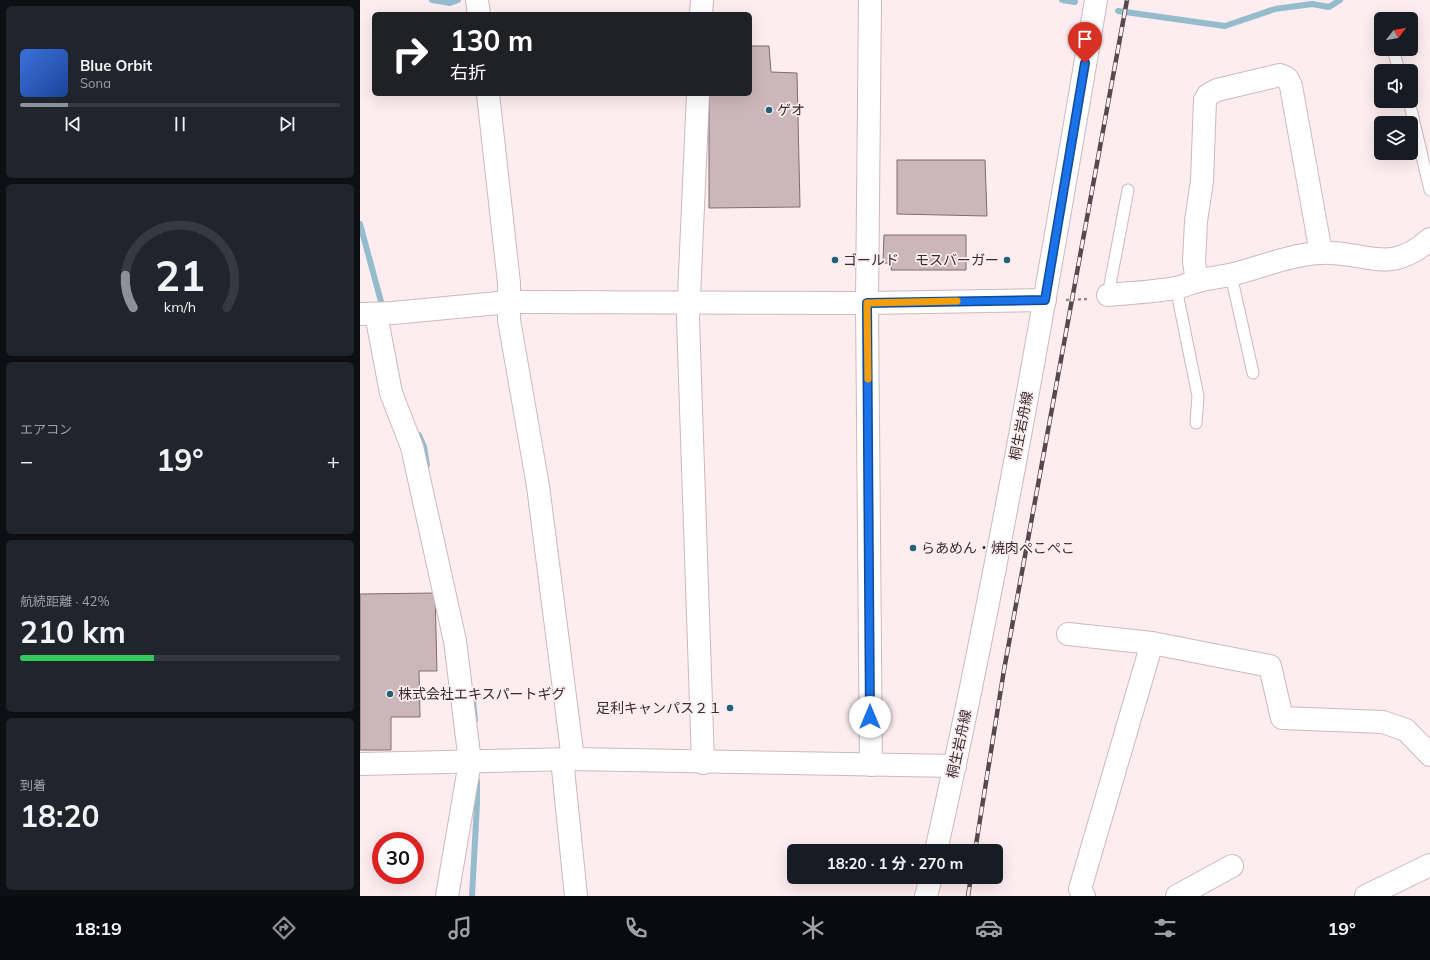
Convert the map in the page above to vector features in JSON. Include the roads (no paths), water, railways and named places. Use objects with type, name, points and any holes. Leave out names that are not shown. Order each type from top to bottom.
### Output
[{"type":"street","points":[[477,0],[479,12]]},
{"type":"street","points":[[701,12],[702,0]]},
{"type":"street","points":[[870,0],[867,303],[871,764]]},
{"type":"street","name":"桐生岩舟線","points":[[938,844],[1052,300],[1096,0]]},
{"type":"street","points":[[1197,281],[1194,262],[1196,221],[1202,181],[1204,100],[1208,95],[1217,90],[1280,75],[1287,78],[1291,86],[1321,253]]},
{"type":"street","points":[[488,96],[509,283],[509,320],[538,486],[568,759],[576,896]]},
{"type":"street","points":[[698,96],[688,302],[703,763]]},
{"type":"street","points":[[1099,297],[1176,288],[1197,281],[1231,275],[1288,258],[1321,253],[1344,253],[1369,259],[1388,260],[1402,258],[1412,253],[1430,239]]},
{"type":"street","points":[[447,896],[470,762],[455,641],[412,447],[391,393],[378,314],[509,302],[867,303],[1052,300]]},
{"type":"street","points":[[1068,634],[1152,642],[1270,666],[1282,718],[1383,722],[1406,730],[1430,755]]},
{"type":"street","points":[[1084,896],[1080,889],[1152,642]]},
{"type":"street","points":[[360,764],[568,759],[703,763],[955,766]]},
{"type":"street","points":[[1366,896],[1430,865]]},
{"type":"street","points":[[1178,896],[1232,866]]},
{"type":"street","points":[[926,896],[929,884]]},
{"type":"lane","points":[[1411,108],[1430,190]]},
{"type":"lane","points":[[1099,297],[1128,190]]},
{"type":"lane","points":[[1231,275],[1253,373]]},
{"type":"lane","points":[[1176,288],[1198,396],[1196,423]]},
{"type":"waterway","points":[[432,0],[450,3],[458,0]]},
{"type":"waterway","points":[[1062,0],[1075,2]]},
{"type":"waterway","points":[[1118,11],[1225,26],[1275,9],[1312,4],[1329,7],[1340,0]]},
{"type":"waterway","points":[[360,224],[383,309]]},
{"type":"waterway","points":[[419,435],[424,447],[427,465]]},
{"type":"waterway","points":[[472,691],[475,720]]},
{"type":"waterway","points":[[472,896],[477,781]]},
{"type":"railway","points":[[976,844],[1004,670],[1127,0]]},
{"type":"railway","points":[[968,896],[970,884]]},
{"type":"place","name":"ゲオ","points":[[769,110]]},
{"type":"place","name":"ゴールド","points":[[835,260]]},
{"type":"place","name":"モスバーガー","points":[[1007,260]]},
{"type":"place","name":"らあめん・焼肉ぺこぺこ","points":[[913,548]]},
{"type":"place","name":"株式会社エキスパートギグ","points":[[390,694]]},
{"type":"place","name":"足利キャンパス２１","points":[[730,708]]}]
